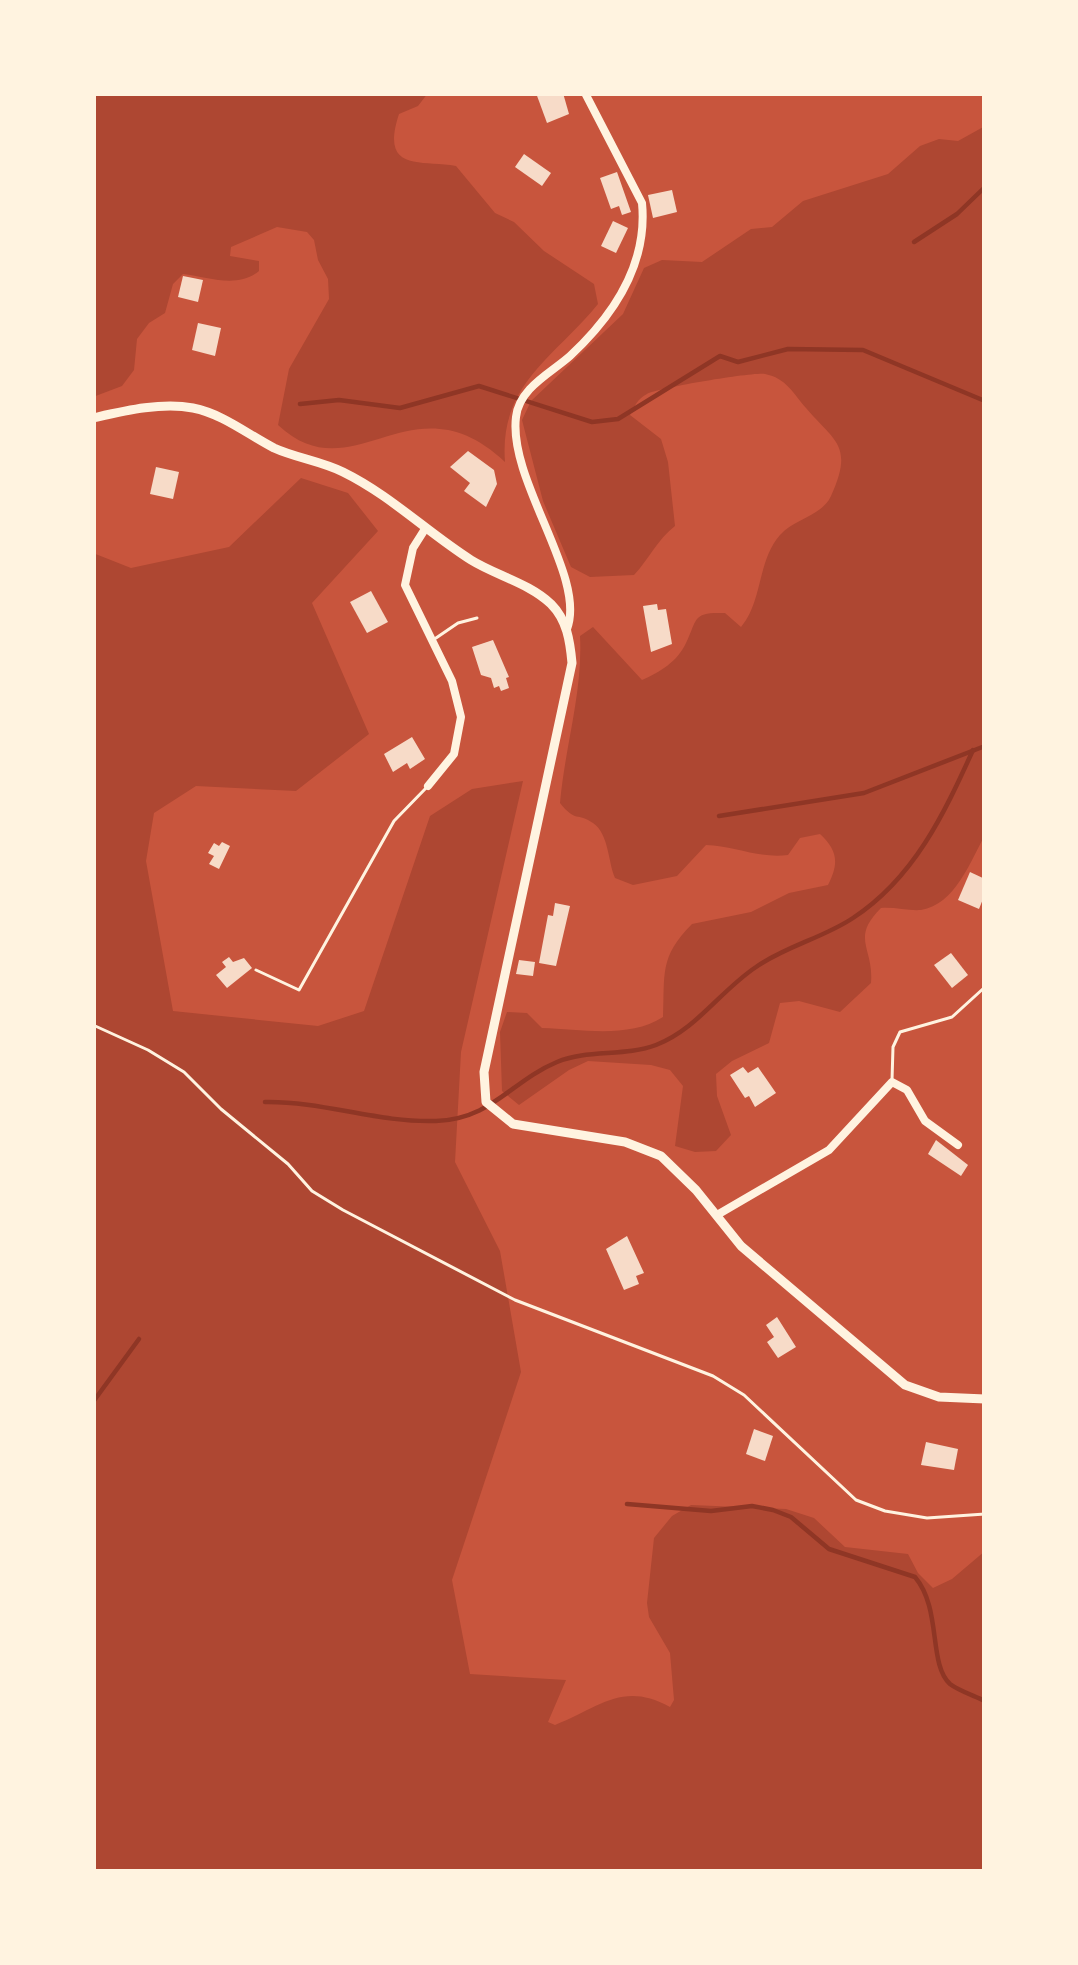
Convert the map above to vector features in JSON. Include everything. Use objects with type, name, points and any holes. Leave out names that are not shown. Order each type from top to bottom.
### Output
[{"type":"street","points":[[566,631],[571,604],[522,471],[516,416],[526,392],[571,355],[615,309],[626,288],[644,220],[642,203],[585,93]]},
{"type":"street","points":[[93,418],[172,406],[215,413],[283,452],[345,473],[393,501],[425,530],[478,564],[552,604],[566,631],[572,663],[484,1072],[486,1102],[513,1124],[625,1142],[661,1156],[741,1246],[905,1385],[939,1397],[985,1399]]},
{"type":"street","points":[[425,530],[413,548],[405,585],[452,681],[461,718],[454,754],[428,786]]},
{"type":"street","points":[[717,1215],[829,1150],[892,1082],[907,1090],[925,1121],[958,1145]]},
{"type":"lane","points":[[433,640],[458,623],[477,618]]},
{"type":"lane","points":[[256,970],[299,991],[394,820],[428,786]]},
{"type":"lane","points":[[892,1082],[893,1047],[900,1032],[952,1017],[985,987]]},
{"type":"path","points":[[93,1025],[184,1072],[312,1191],[343,1210],[515,1300],[713,1376],[744,1395],[856,1500],[927,1518],[985,1514]]},
{"type":"shaded area","points":[[93,93],[428,93],[418,106],[399,114],[394,133],[399,154],[406,160],[456,166],[495,213],[514,222],[544,251],[594,284],[598,304],[520,392],[505,435],[505,462],[471,438],[441,429],[412,430],[332,448],[306,443],[278,425],[289,369],[329,299],[328,279],[314,240],[307,232],[277,227],[231,247],[230,256],[259,261],[259,271],[250,276],[222,280],[183,274],[173,284],[165,313],[137,339],[134,370],[122,386],[93,397]]},
{"type":"shaded area","points":[[985,126],[985,835],[943,900],[921,910],[881,908],[865,936],[871,983],[840,1012],[799,1001],[780,1003],[769,1043],[716,1074],[717,1096],[731,1135],[716,1151],[675,1146],[683,1086],[670,1070],[651,1065],[588,1061],[519,1105],[502,1091],[500,1032],[507,1012],[527,1013],[542,1028],[604,1031],[650,1024],[663,1017],[669,957],[692,924],[751,912],[789,893],[828,885],[835,864],[820,834],[800,838],[788,855],[706,845],[677,876],[633,885],[615,878],[598,828],[560,803],[579,678],[580,636],[593,627],[642,680],[678,656],[701,615],[725,613],[741,627],[773,545],[831,496],[841,466],[833,437],[789,387],[765,374],[647,394],[630,415],[661,439],[675,526],[634,575],[590,577],[571,567],[543,501],[522,420],[531,401],[623,314],[644,268],[662,260],[702,262],[751,229],[772,227],[803,201],[888,174],[920,146],[939,139],[958,141]]},
{"type":"shaded area","points":[[301,478],[348,493],[378,531],[312,603],[369,734],[296,791],[196,786],[154,813],[146,861],[173,1011],[318,1026],[364,1011],[430,816],[472,789],[523,781],[461,1052],[455,1162],[500,1251],[521,1372],[452,1580],[470,1674],[566,1680],[548,1722],[555,1725],[625,1697],[639,1696],[670,1707],[674,1700],[670,1653],[649,1617],[647,1603],[654,1538],[672,1516],[691,1505],[786,1509],[814,1518],[845,1547],[908,1554],[933,1588],[952,1579],[985,1551],[985,1872],[93,1872],[93,553],[131,568],[229,547]]},
{"type":"building","points":[[536,93],[563,93],[569,114],[547,123]]},
{"type":"building","points":[[524,154],[551,173],[542,186],[515,167]]},
{"type":"building","points":[[617,172],[631,212],[622,215],[619,206],[611,209],[600,178]]},
{"type":"building","points":[[672,190],[677,212],[653,218],[648,195]]},
{"type":"building","points":[[613,221],[628,228],[616,253],[601,246]]},
{"type":"building","points":[[183,276],[203,280],[198,302],[178,297]]},
{"type":"building","points":[[198,323],[221,328],[215,356],[192,350]]},
{"type":"building","points":[[468,451],[494,470],[497,484],[486,507],[464,491],[470,483],[450,467]]},
{"type":"building","points":[[156,467],[179,472],[173,499],[150,494]]},
{"type":"building","points":[[371,591],[388,622],[367,633],[350,602]]},
{"type":"building","points":[[657,604],[658,610],[666,609],[672,644],[651,652],[643,606]]},
{"type":"building","points":[[493,640],[509,677],[509,688],[501,691],[499,686],[494,688],[491,678],[481,675],[472,647]]},
{"type":"building","points":[[412,737],[425,759],[410,769],[407,763],[393,772],[384,754]]},
{"type":"building","points":[[214,843],[230,846],[219,869],[209,864],[214,856],[208,853]]},
{"type":"building","points":[[970,872],[985,879],[979,909],[958,900]]},
{"type":"building","points":[[555,903],[570,906],[556,966],[539,963],[548,915],[553,916]]},
{"type":"building","points":[[951,953],[968,975],[952,988],[934,965]]},
{"type":"building","points":[[229,957],[233,962],[244,958],[252,968],[227,988],[216,975]]},
{"type":"building","points":[[519,960],[535,962],[533,976],[516,974]]},
{"type":"building","points":[[743,1067],[748,1073],[758,1067],[776,1093],[755,1107],[730,1075]]},
{"type":"building","points":[[936,1140],[968,1165],[961,1176],[928,1154]]},
{"type":"building","points":[[627,1236],[644,1273],[636,1276],[639,1284],[624,1290],[606,1249]]},
{"type":"building","points":[[777,1317],[796,1347],[778,1358],[767,1342],[774,1337],[766,1325]]},
{"type":"building","points":[[754,1429],[773,1436],[765,1461],[746,1454]]},
{"type":"building","points":[[926,1442],[958,1449],[954,1470],[921,1465]]},
{"type":"waterway","points":[[914,242],[957,214],[985,187]]},
{"type":"waterway","points":[[300,404],[339,400],[400,408],[479,386],[592,422],[618,419],[720,356],[738,362],[788,349],[863,350],[985,401]]},
{"type":"waterway","points":[[719,816],[864,793],[985,746]]},
{"type":"waterway","points":[[265,1102],[414,1121],[455,1119],[487,1106],[557,1062],[644,1049],[671,1038],[756,967],[841,925],[893,884],[925,843],[973,750]]},
{"type":"waterway","points":[[93,1402],[139,1339]]},
{"type":"waterway","points":[[627,1504],[773,1510],[791,1517],[829,1549],[915,1577],[929,1604],[943,1675],[954,1687],[985,1701]]}]
